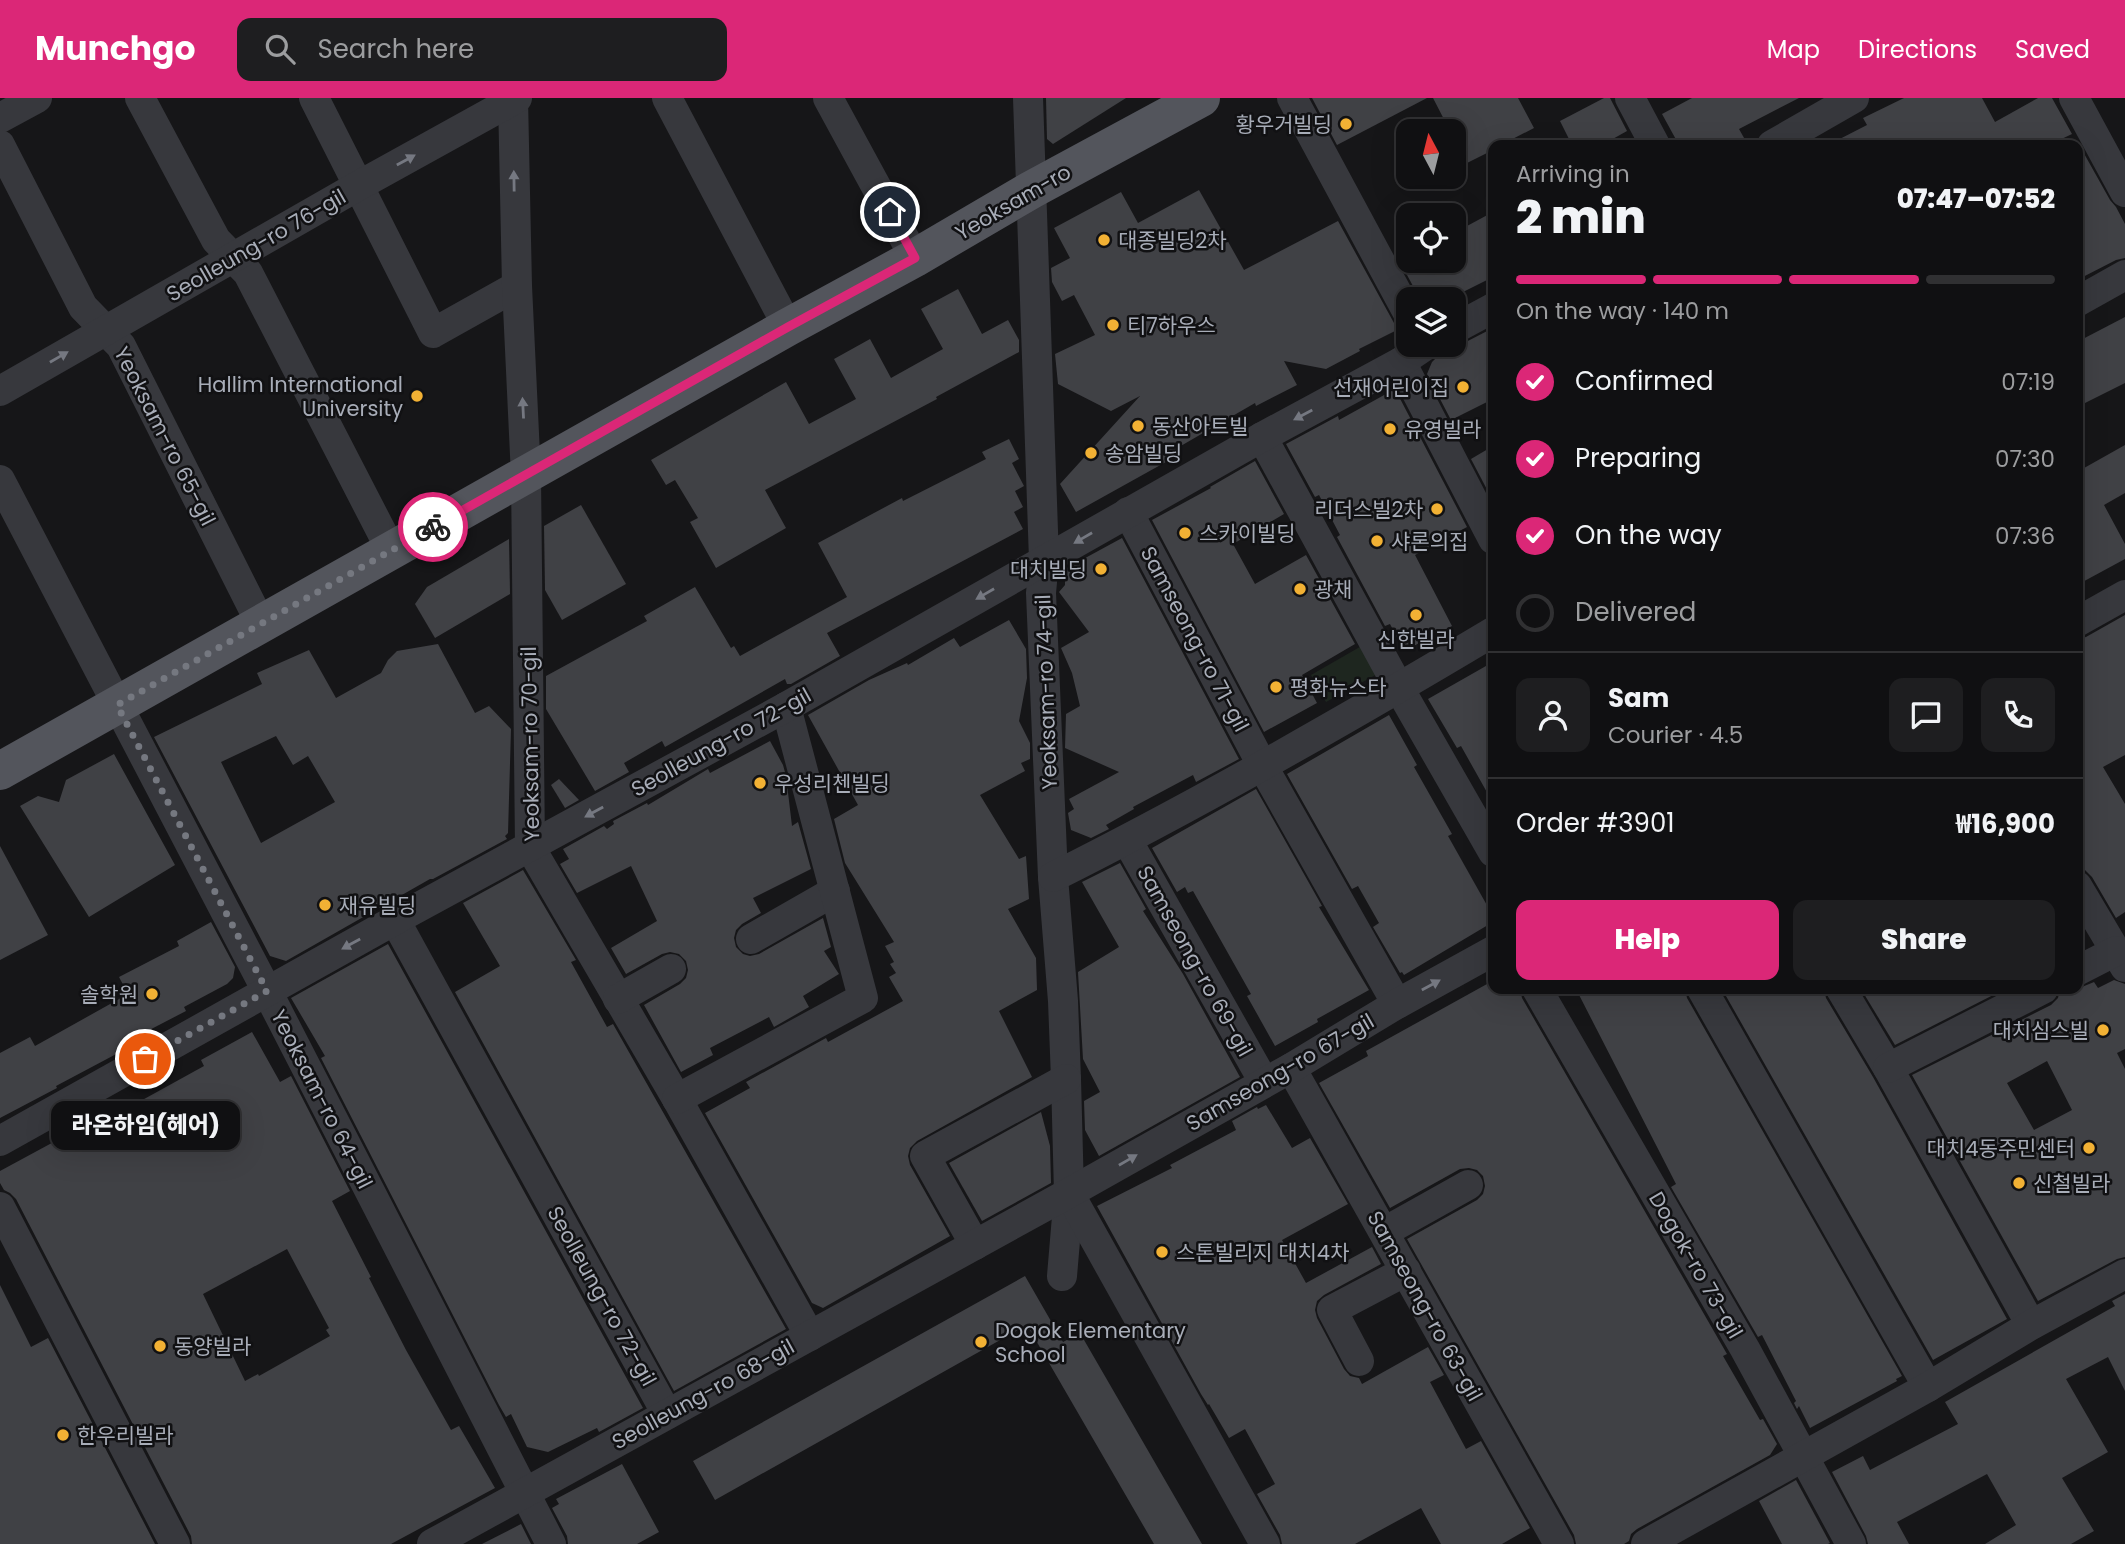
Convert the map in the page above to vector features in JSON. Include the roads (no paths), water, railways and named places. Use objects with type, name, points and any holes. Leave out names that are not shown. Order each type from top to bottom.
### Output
[{"type":"main road","name":"Yeoksam-ro","points":[[0,771],[915,258],[1031,190],[1201,98]]},
{"type":"street","points":[[0,118],[37,98]]},
{"type":"street","points":[[140,98],[216,240],[248,273],[391,550]]},
{"type":"street","points":[[314,98],[433,333],[517,286]]},
{"type":"street","points":[[667,98],[788,327]]},
{"type":"street","points":[[828,98],[915,258]]},
{"type":"street","name":"Yeoksam-ro 74-gil","points":[[1028,98],[1044,560],[1041,593],[1053,877],[1066,1079],[1069,1193],[1062,1276]]},
{"type":"street","points":[[1292,98],[1396,291]]},
{"type":"street","points":[[1630,98],[1653,140]]},
{"type":"street","points":[[1781,140],[1854,98]]},
{"type":"street","points":[[2074,98],[2125,192]]},
{"type":"street","name":"Seolleung-ro 76-gil","points":[[0,391],[513,99]]},
{"type":"street","name":"Yeoksam-ro 70-gil","points":[[513,99],[517,286],[526,476],[530,847],[677,1099],[810,1336]]},
{"type":"street","name":"Yeoksam-ro 65-gil","points":[[0,145],[83,307],[121,345],[261,624]]},
{"type":"street","points":[[2083,299],[2125,275]]},
{"type":"street","points":[[1466,323],[1488,311]]},
{"type":"street","points":[[1044,560],[1405,357]]},
{"type":"street","points":[[1422,357],[1488,526]]},
{"type":"street","points":[[1262,437],[1399,688],[1488,843]]},
{"type":"street","name":"Yeoksam-ro 64-gil","points":[[0,480],[267,991],[551,1544]]},
{"type":"street","name":"Samseong-ro 71-gil","points":[[1128,512],[1262,765]]},
{"type":"street","name":"Seolleung-ro 72-gil","points":[[0,1141],[395,920],[786,707],[1044,560]]},
{"type":"street","points":[[2083,619],[2125,595]]},
{"type":"street","points":[[1053,877],[1127,840],[1262,765],[1488,635]]},
{"type":"street","points":[[677,1099],[863,998],[786,707]]},
{"type":"street","points":[[1262,765],[1397,1004]]},
{"type":"street","name":"Samseong-ro 69-gil","points":[[1127,840],[1264,1082]]},
{"type":"street","points":[[751,939],[835,891]]},
{"type":"street","points":[[2083,896],[2121,959],[2083,969]]},
{"type":"street","name":"Seolleung-ro 72-gil","points":[[395,920],[667,1414]]},
{"type":"street","name":"Samseong-ro 67-gil","points":[[1069,1193],[1488,954]]},
{"type":"street","points":[[618,999],[671,969]]},
{"type":"street","name":"Dogok-ro 73-gil","points":[[1540,994],[1738,1337],[1851,1544]]},
{"type":"street","points":[[1705,994],[1928,1387]]},
{"type":"street","points":[[1844,994],[2031,1325]]},
{"type":"street","points":[[1888,1068],[2033,994]]},
{"type":"street","name":"Samseong-ro 63-gil","points":[[1291,1068],[1559,1544]]},
{"type":"street","points":[[975,1245],[925,1156],[1066,1079]]},
{"type":"street","points":[[1384,1232],[1468,1185]]},
{"type":"street","points":[[1069,1193],[1265,1544]]},
{"type":"street","name":"Seolleung-ro 68-gil","points":[[432,1544],[1069,1193]]},
{"type":"street","points":[[0,1207],[175,1544]]},
{"type":"street","points":[[1359,1361],[1332,1310],[1406,1271]]},
{"type":"street","points":[[1646,1544],[2125,1274]]},
{"type":"place","name":"황우거빌딩","points":[[1346,124]]},
{"type":"place","name":"대종빌딩2차","points":[[1104,240]]},
{"type":"place","name":"티7하우스","points":[[1113,325]]},
{"type":"place","name":"선재어린이집","points":[[1463,387]]},
{"type":"place","name":"Hallim International University","points":[[417,396]]},
{"type":"place","name":"동산아트빌","points":[[1138,426]]},
{"type":"place","name":"유영빌라","points":[[1390,429]]},
{"type":"place","name":"송암빌딩","points":[[1091,453]]},
{"type":"place","name":"리더스빌2차","points":[[1437,509]]},
{"type":"place","name":"스카이빌딩","points":[[1185,533]]},
{"type":"place","name":"샤론의집","points":[[1377,541]]},
{"type":"place","name":"대치빌딩","points":[[1101,569]]},
{"type":"place","name":"광채","points":[[1300,589]]},
{"type":"place","name":"신한빌라","points":[[1416,615]]},
{"type":"place","name":"평화뉴스타","points":[[1276,687]]},
{"type":"place","name":"우성리첸빌딩","points":[[760,783]]},
{"type":"place","name":"재유빌딩","points":[[325,905]]},
{"type":"place","name":"솔학원","points":[[152,994]]},
{"type":"place","name":"대치심스빌","points":[[2103,1030]]},
{"type":"place","name":"라온하임(헤어)","points":[[145,1059]]},
{"type":"place","name":"대치4동주민센터","points":[[2089,1148]]},
{"type":"place","name":"신철빌라","points":[[2019,1183]]},
{"type":"place","name":"스톤빌리지 대치4차","points":[[1162,1252]]},
{"type":"place","name":"Dogok Elementary School","points":[[981,1342]]},
{"type":"place","name":"동양빌라","points":[[160,1346]]},
{"type":"place","name":"한우리빌라","points":[[63,1435]]}]
